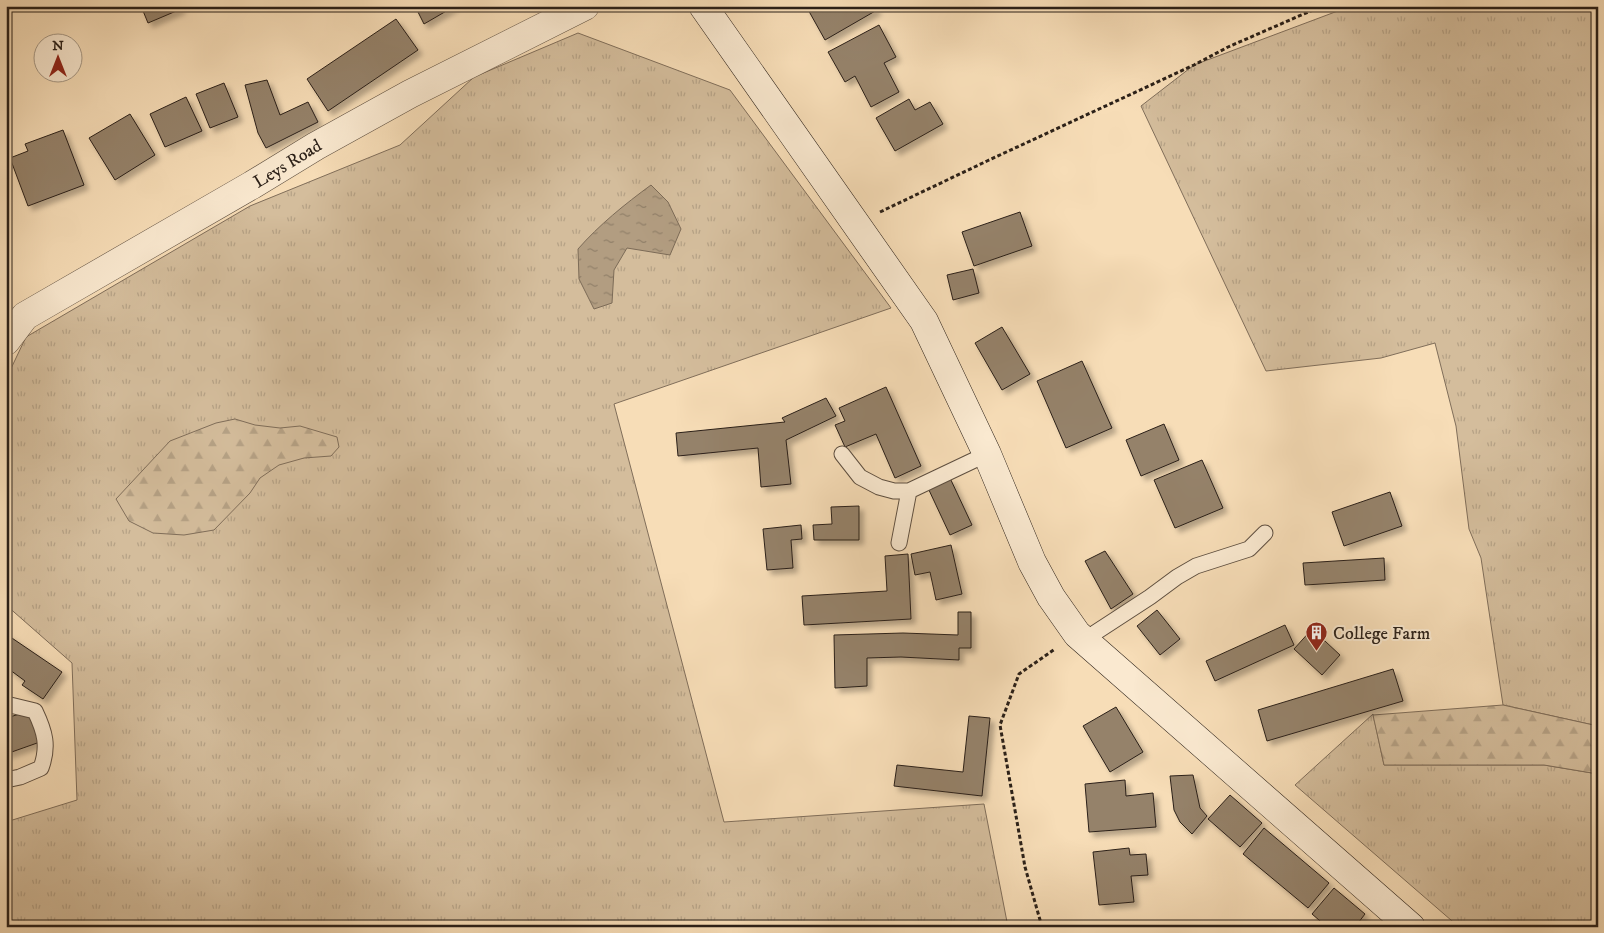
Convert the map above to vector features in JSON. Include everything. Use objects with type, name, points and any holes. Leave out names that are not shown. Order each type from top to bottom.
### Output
[{"type":"main road","name":"Leys Road","points":[[6,341],[25,316],[316,146],[410,94],[585,6]]},
{"type":"main road","points":[[703,6],[924,321],[987,454],[1032,562],[1051,597],[1080,637],[1411,927]]},
{"type":"lane","points":[[842,454],[860,477],[894,491],[909,491],[987,454]]},
{"type":"lane","points":[[898,542],[909,491]]},
{"type":"lane","points":[[1080,637],[1150,597],[1177,576],[1196,566],[1249,549],[1265,533]]},
{"type":"lane","points":[[6,704],[36,711],[44,729],[46,754],[41,768],[20,777],[6,780]]},
{"type":"path","points":[[856,224],[1194,65],[1228,47],[1322,6]]},
{"type":"path","points":[[1042,927],[1025,867],[1000,725],[1018,674],[1080,637]]},
{"type":"green space","points":[[1351,6],[1598,6],[1598,726],[1503,705],[1481,558],[1469,529],[1456,426],[1435,343],[1381,358],[1266,371],[1141,106],[1194,65]]},
{"type":"green space","points":[[578,33],[730,90],[891,308],[614,404],[724,822],[984,804],[1008,927],[6,927],[6,822],[77,800],[72,663],[6,605],[6,379],[26,337],[250,206],[400,145],[474,77]]},
{"type":"green space","points":[[235,419],[255,425],[280,428],[300,426],[337,437],[339,447],[331,456],[304,458],[279,465],[260,478],[250,493],[214,530],[184,535],[153,533],[129,521],[116,499],[170,441],[216,423]]},
{"type":"green space","points":[[1503,705],[1598,726],[1598,774],[1544,765],[1384,765],[1373,715]]},
{"type":"green space","points":[[1373,714],[1384,765],[1544,765],[1598,774],[1598,927],[1459,927],[1295,785]]},
{"type":"water","points":[[651,185],[668,202],[681,229],[670,255],[627,248],[614,270],[612,303],[594,309],[579,279],[578,249],[613,215]]},
{"type":"building","points":[[141,6],[180,6],[181,9],[148,23]]},
{"type":"building","points":[[415,6],[455,6],[424,24]]},
{"type":"building","points":[[806,6],[874,6],[877,10],[825,40]]},
{"type":"building","points":[[396,19],[418,50],[328,111],[307,79]]},
{"type":"building","points":[[879,25],[896,57],[884,63],[899,92],[871,107],[855,76],[845,82],[828,52]]},
{"type":"building","points":[[267,80],[280,115],[308,102],[318,122],[266,148],[258,133],[245,85]]},
{"type":"building","points":[[224,83],[238,117],[210,128],[196,94]]},
{"type":"building","points":[[186,97],[202,131],[165,147],[150,114]]},
{"type":"building","points":[[909,99],[915,110],[930,102],[943,124],[895,151],[876,118]]},
{"type":"building","points":[[130,114],[155,155],[115,180],[89,138]]},
{"type":"building","points":[[63,130],[84,185],[28,206],[10,158],[28,151],[25,144]]},
{"type":"building","points":[[1020,212],[1032,246],[974,266],[962,232]]},
{"type":"building","points":[[973,269],[979,293],[953,300],[947,275]]},
{"type":"building","points":[[1002,327],[1030,374],[1002,390],[975,343]]},
{"type":"building","points":[[1082,361],[1112,428],[1066,448],[1037,381]]},
{"type":"building","points":[[886,387],[921,466],[895,478],[876,434],[845,447],[835,425],[845,421],[839,408]]},
{"type":"building","points":[[826,398],[836,416],[786,440],[791,484],[761,487],[758,448],[678,456],[676,433],[785,422],[782,418]]},
{"type":"building","points":[[1164,424],[1179,460],[1141,476],[1126,440]]},
{"type":"building","points":[[1202,460],[1223,508],[1175,528],[1154,480]]},
{"type":"building","points":[[950,478],[972,525],[950,535],[928,488]]},
{"type":"building","points":[[1390,492],[1402,526],[1344,546],[1332,512]]},
{"type":"building","points":[[859,506],[859,540],[814,540],[813,525],[832,524],[831,507]]},
{"type":"building","points":[[801,525],[802,539],[791,540],[793,568],[767,570],[763,529]]},
{"type":"building","points":[[951,545],[962,594],[936,600],[930,572],[915,575],[911,554]]},
{"type":"building","points":[[1105,551],[1133,594],[1111,609],[1085,561]]},
{"type":"building","points":[[908,554],[911,619],[804,625],[802,596],[887,591],[885,556]]},
{"type":"building","points":[[1384,558],[1385,580],[1305,585],[1303,563]]},
{"type":"building","points":[[1157,610],[1180,639],[1160,655],[1137,626]]},
{"type":"building","points":[[958,612],[971,612],[971,648],[959,648],[959,660],[901,657],[867,658],[867,686],[835,688],[834,635],[903,633],[958,635]]},
{"type":"building","points":[[1285,625],[1294,645],[1215,681],[1206,661]]},
{"type":"building","name":"College Farm","points":[[1312,629],[1340,655],[1322,675],[1294,649]]},
{"type":"building","points":[[6,634],[62,672],[43,699],[22,685],[25,681],[6,667]]},
{"type":"building","points":[[1393,669],[1403,701],[1267,741],[1258,710]]},
{"type":"building","points":[[1116,707],[1143,752],[1110,772],[1083,726]]},
{"type":"building","points":[[30,711],[40,742],[6,754],[6,718]]},
{"type":"building","points":[[969,716],[990,718],[982,796],[894,786],[897,765],[963,772]]},
{"type":"building","points":[[1193,775],[1200,808],[1207,816],[1192,834],[1180,822],[1174,810],[1170,776]]},
{"type":"building","points":[[1125,780],[1126,796],[1153,793],[1156,827],[1089,832],[1085,784]]},
{"type":"building","points":[[1230,795],[1262,823],[1240,847],[1208,819]]},
{"type":"building","points":[[1264,828],[1329,883],[1308,908],[1243,854]]},
{"type":"building","points":[[1129,848],[1130,855],[1146,854],[1148,875],[1131,876],[1134,902],[1099,905],[1093,852]]},
{"type":"building","points":[[1334,888],[1365,914],[1355,927],[1327,927],[1312,914]]},
{"type":"place","name":"College Farm","points":[[1317,652]]}]
